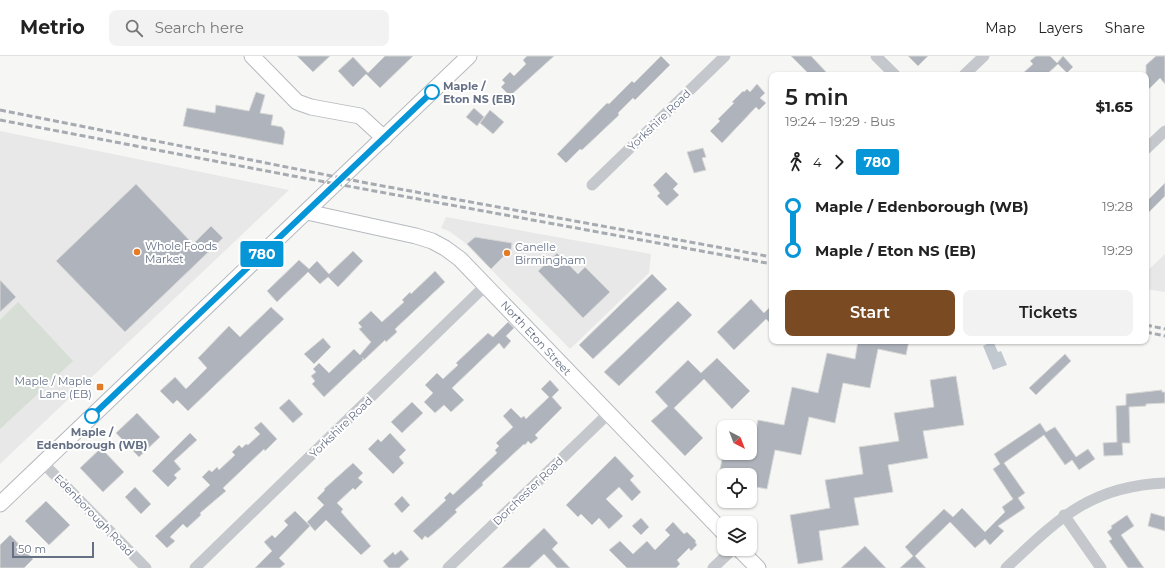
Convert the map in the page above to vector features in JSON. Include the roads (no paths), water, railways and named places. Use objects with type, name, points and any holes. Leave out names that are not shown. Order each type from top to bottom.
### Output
[{"type":"street","points":[[252,56],[296,102],[311,107],[360,116],[384,138]]},
{"type":"street","points":[[0,504],[469,56]]},
{"type":"street","name":"Yorkshire Road","points":[[592,185],[725,56]]},
{"type":"street","points":[[876,56],[892,72]]},
{"type":"street","points":[[967,72],[984,56]]},
{"type":"street","points":[[1149,146],[1165,131]]},
{"type":"street","name":"North Eton Street","points":[[307,212],[416,236],[432,241],[460,259],[717,526]]},
{"type":"street","name":"Yorkshire Road","points":[[195,568],[486,285]]},
{"type":"street","name":"Dorchester Road","points":[[448,568],[608,414]]},
{"type":"street","name":"Edenborough Road","points":[[43,462],[146,568]]},
{"type":"street","points":[[1006,568],[1064,515],[1084,502],[1109,492],[1144,484],[1165,483]]},
{"type":"street","points":[[1064,515],[1101,568]]},
{"type":"street","points":[[714,568],[726,556]]},
{"type":"street","points":[[746,556],[758,568]]},
{"type":"railway","points":[[0,110],[372,184],[769,256]]},
{"type":"railway","points":[[0,120],[293,176],[769,263]]},
{"type":"railway","points":[[1149,326],[1165,329]]},
{"type":"railway","points":[[1149,333],[1165,336]]},
{"type":"place","name":"Maple / Eton NS (EB)","points":[[432,92]]},
{"type":"place","name":"Whole Foods Market","points":[[137,252]]},
{"type":"place","name":"Canelle Birmingham","points":[[507,253]]},
{"type":"place","name":"Maple / Maple Lane (EB)","points":[[100,387]]},
{"type":"place","name":"Maple / Edenborough (WB)","points":[[92,416]]}]
